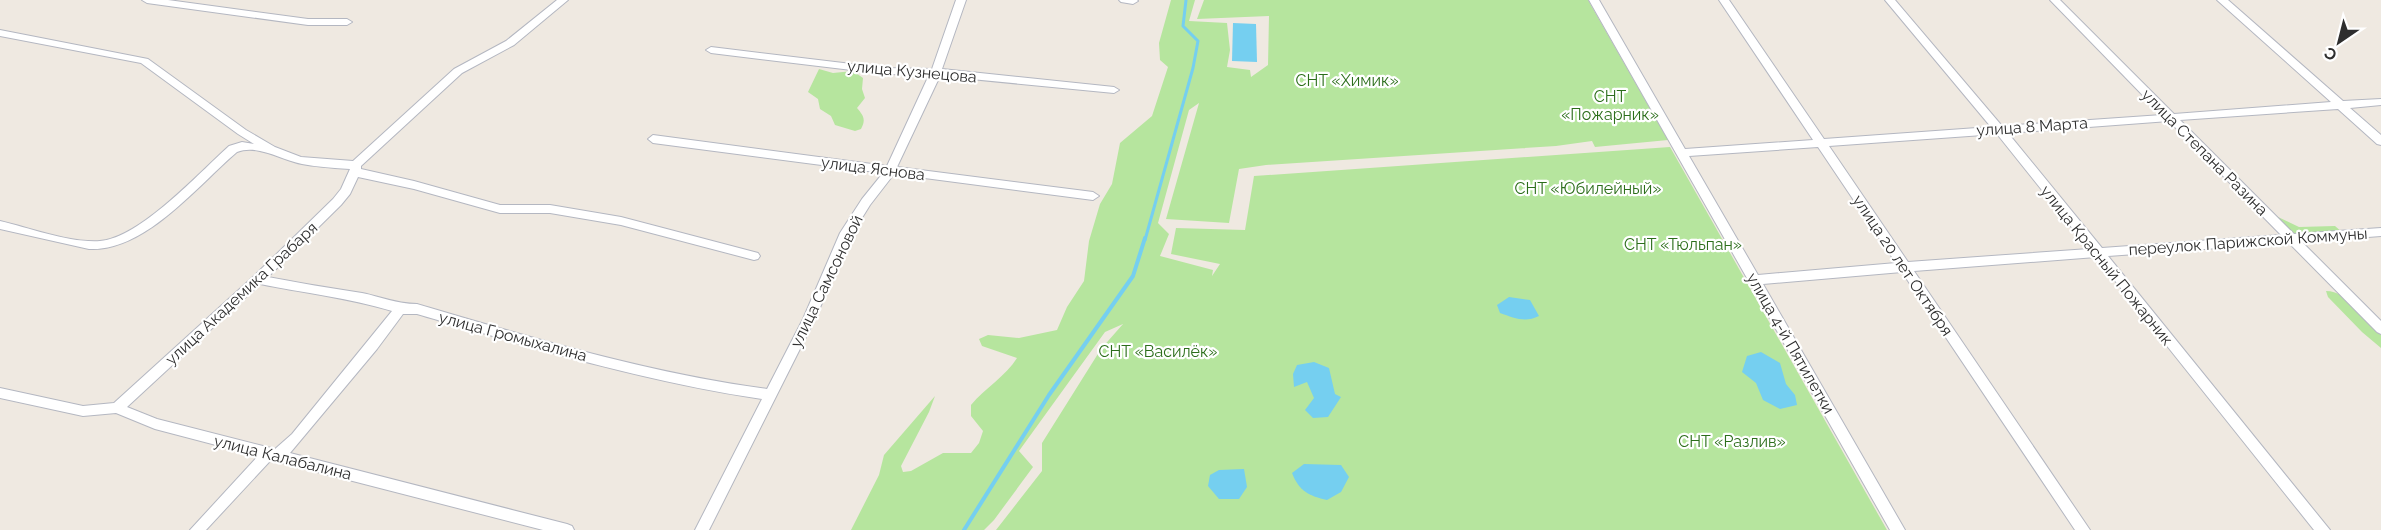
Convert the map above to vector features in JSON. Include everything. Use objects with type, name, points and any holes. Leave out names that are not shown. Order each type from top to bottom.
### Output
[{"type":"street","points":[[147,0],[308,22],[347,22]]},
{"type":"street","name":"улица Академика Грабаря","points":[[117,408],[258,279],[337,202],[346,191],[356,168],[458,71],[510,43],[562,0]]},
{"type":"street","name":"улица Самсоновой","points":[[702,530],[809,319],[846,233],[890,171],[936,72],[961,0]]},
{"type":"street","points":[[1124,0],[1133,1]]},
{"type":"street","name":"улица 4-й Пятилетки","points":[[1594,0],[1898,530]]},
{"type":"street","name":"улица 20 лет Октября","points":[[1724,0],[2083,530]]},
{"type":"street","name":"улица Красный Пожарник","points":[[1890,0],[1998,128],[2323,530]]},
{"type":"street","name":"улица Степана Разина","points":[[2055,0],[2381,329]]},
{"type":"street","points":[[2222,0],[2381,141]]},
{"type":"street","points":[[0,33],[144,61],[242,132],[271,149]]},
{"type":"street","name":"улица Кузнецова","points":[[711,50],[885,71],[936,72],[1114,90]]},
{"type":"street","name":"улица 8 Марта","points":[[1683,153],[1998,128],[2381,102]]},
{"type":"street","name":"улица Яснова","points":[[652,139],[1093,196]]},
{"type":"street","points":[[0,225],[88,244],[116,242],[159,214],[233,149],[246,146],[271,149],[322,163],[356,168],[362,175],[414,185],[500,209],[550,209],[621,220],[754,256]]},
{"type":"street","name":"переулок Парижской Коммуны","points":[[1756,280],[2096,252],[2381,232]]},
{"type":"street","name":"улица Громыхалина","points":[[258,279],[327,294],[364,298],[400,309],[417,309],[544,346],[706,386],[770,395]]},
{"type":"street","points":[[197,530],[274,454],[293,444],[323,403],[385,331],[400,309]]},
{"type":"street","name":"улица Калабалина","points":[[0,393],[77,410],[117,408],[155,424],[567,530]]},
{"type":"green space","points":[[1171,0],[1195,0],[1189,21],[1227,23],[1230,50],[1227,67],[1250,70],[1251,77],[1268,65],[1269,16],[1197,19],[1204,0],[1588,0],[1668,140],[1595,147],[1592,141],[1556,146],[1266,165],[1239,169],[1229,223],[1166,219],[1199,103],[1189,110],[1158,223],[1169,234],[1160,256],[1213,270],[1212,276],[1220,264],[1171,254],[1176,228],[1245,230],[1254,176],[1670,147],[1887,530],[996,530],[1042,471],[1042,443],[1101,349],[1123,324],[1105,332],[1019,451],[1033,467],[984,530],[851,530],[879,475],[884,455],[935,396],[901,466],[903,472],[911,471],[943,453],[971,453],[979,443],[983,431],[971,416],[971,405],[1007,371],[1017,358],[982,346],[979,339],[988,335],[1019,338],[1057,330],[1067,307],[1084,281],[1089,241],[1100,204],[1112,184],[1120,143],[1152,116],[1168,67],[1160,60],[1159,43]]},
{"type":"green space","points":[[819,69],[833,73],[853,71],[863,78],[862,89],[865,98],[857,108],[864,118],[861,129],[855,131],[835,125],[831,116],[820,109],[818,99],[808,92]]},
{"type":"green space","points":[[2276,216],[2299,227],[2335,226],[2343,233],[2295,237]]},
{"type":"green space","points":[[2326,291],[2342,296],[2357,307],[2381,335],[2381,348],[2328,297]]},
{"type":"water","points":[[1233,23],[1256,24],[1257,62],[1232,61]]},
{"type":"water","points":[[1509,297],[1530,300],[1539,316],[1524,319],[1500,313],[1497,305]]},
{"type":"water","points":[[1761,352],[1780,363],[1786,384],[1795,395],[1797,405],[1780,409],[1763,400],[1756,383],[1742,372],[1747,356]]},
{"type":"water","points":[[1314,362],[1329,368],[1335,394],[1341,397],[1328,417],[1313,418],[1305,410],[1314,398],[1307,382],[1294,387],[1293,374],[1297,365]]},
{"type":"water","points":[[1304,464],[1341,465],[1349,477],[1341,492],[1327,500],[1305,492],[1298,484],[1292,473]]},
{"type":"water","points":[[1244,469],[1247,487],[1239,499],[1219,499],[1208,486],[1210,475],[1219,470]]},
{"type":"waterway","points":[[1145,240],[1193,68],[1198,41],[1183,26],[1186,0]]},
{"type":"waterway","points":[[964,530],[1049,395],[1133,276],[1145,238]]},
{"type":"park label","name":"СНТ «Химик»","points":[[1347,80]]},
{"type":"park label","name":"СНТ «Пожарник»","points":[[1610,105]]},
{"type":"park label","name":"СНТ «Юбилейный»","points":[[1588,188]]},
{"type":"park label","name":"СНТ «Тюльпан»","points":[[1683,244]]},
{"type":"park label","name":"СНТ «Василёк»","points":[[1158,351]]},
{"type":"park label","name":"СНТ «Разлив»","points":[[1732,441]]}]
